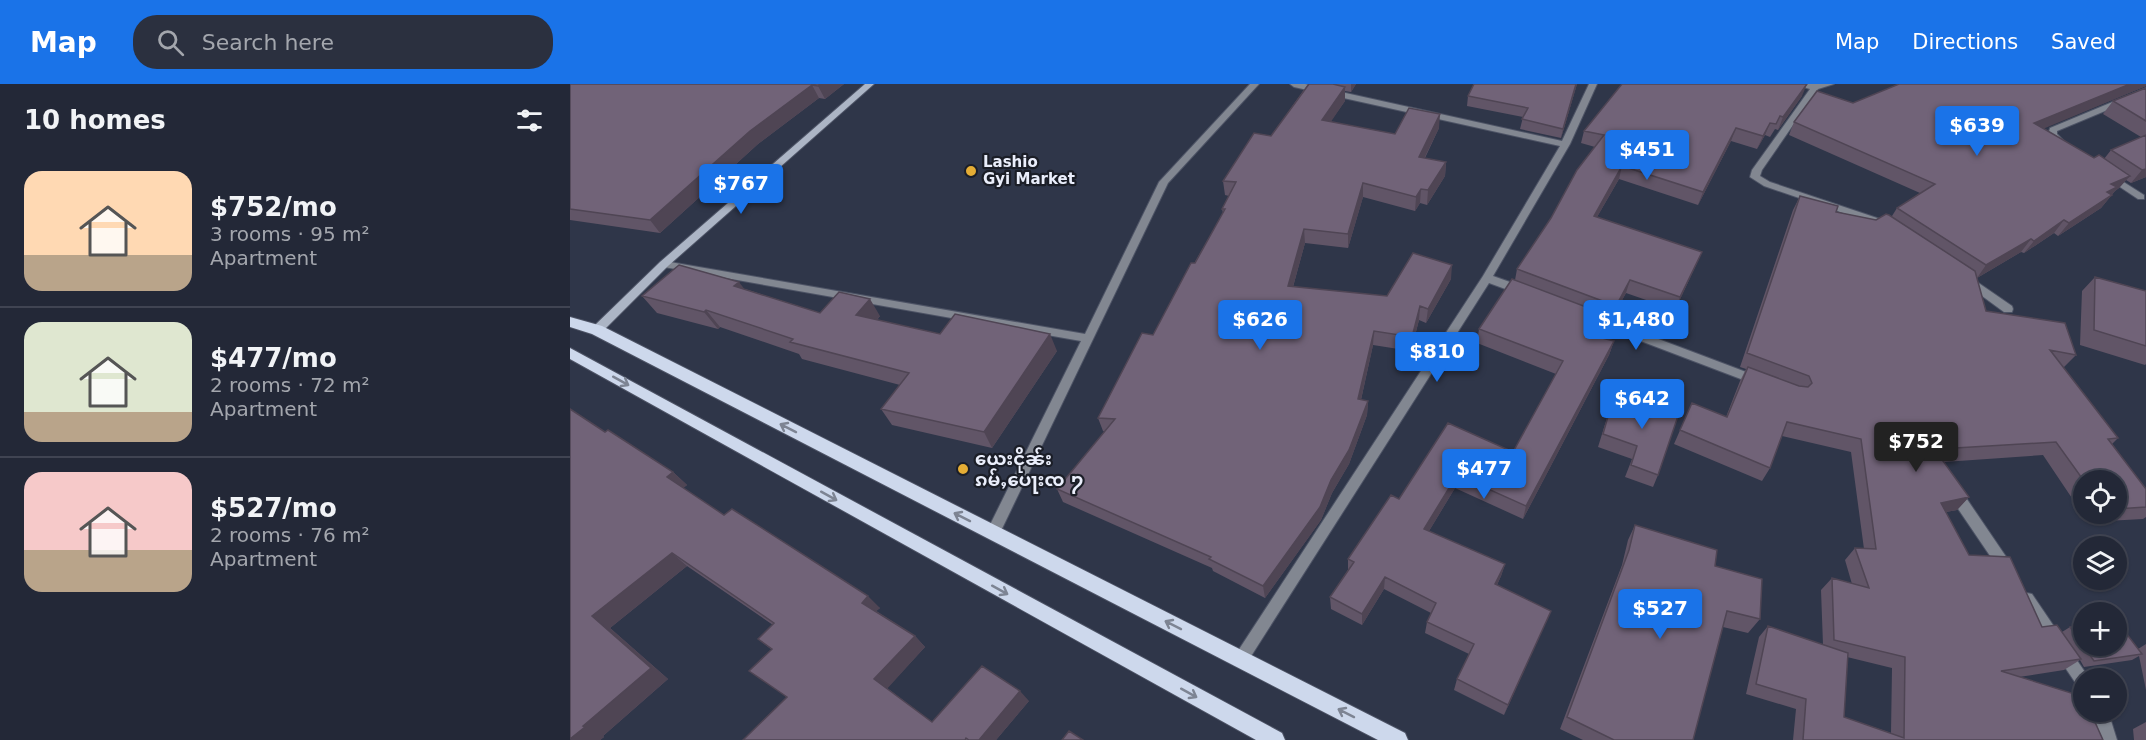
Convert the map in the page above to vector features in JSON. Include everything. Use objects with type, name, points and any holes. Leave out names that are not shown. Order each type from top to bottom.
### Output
[{"type":"main road","points":[[570,322],[597,330],[1398,740]]},
{"type":"main road","points":[[570,353],[1275,740]]},
{"type":"street","points":[[597,330],[664,264],[870,84]]},
{"type":"street","points":[[993,533],[1164,182],[1255,84]]},
{"type":"street","points":[[1294,84],[1565,144]]},
{"type":"street","points":[[1241,659],[1488,278],[1565,144],[1593,84]]},
{"type":"street","points":[[1796,84],[1815,87],[1830,84]]},
{"type":"street","points":[[1815,87],[1757,170],[1755,177],[1767,184],[1886,225],[1895,231]]},
{"type":"street","points":[[2075,153],[2056,140],[2052,135],[2053,130],[2146,91]]},
{"type":"street","points":[[2103,172],[2141,197]]},
{"type":"street","points":[[664,264],[1087,338]]},
{"type":"street","points":[[1960,274],[2008,309]]},
{"type":"street","points":[[1488,278],[1530,294]]},
{"type":"street","points":[[1584,315],[1764,384]]},
{"type":"street","points":[[1944,476],[2074,668]]},
{"type":"street","points":[[2103,722],[2109,740]]},
{"type":"building","points":[[570,84],[821,84],[812,85],[750,131],[650,220],[570,209]]},
{"type":"building","points":[[1309,84],[1333,84],[1345,87],[1322,120],[1395,134],[1409,108],[1440,114],[1419,157],[1446,162],[1428,190],[1421,189],[1416,197],[1363,183],[1348,234],[1304,229],[1288,286],[1387,296],[1413,253],[1452,265],[1428,309],[1420,306],[1412,337],[1374,331],[1358,399],[1368,401],[1349,450],[1331,480],[1320,507],[1263,586],[1209,559],[1211,557],[1057,489],[1115,419],[1098,418],[1142,333],[1153,335],[1191,263],[1195,263],[1225,209],[1222,209],[1236,182],[1223,181],[1254,133],[1271,136]]},
{"type":"building","points":[[1474,84],[1576,84],[1563,129],[1522,119],[1528,108],[1468,96]]},
{"type":"building","points":[[1622,84],[1807,84],[1783,117],[1780,116],[1776,124],[1770,123],[1763,136],[1736,128],[1703,192],[1622,166],[1594,216],[1702,252],[1680,297],[1630,280],[1616,306],[1517,269],[1551,218],[1577,170],[1604,135],[1584,131]]},
{"type":"building","points":[[1899,84],[2130,84],[2034,123],[2094,158],[2099,155],[2130,176],[2111,184],[2117,187],[2107,192],[2112,195],[2069,223],[2064,220],[2034,241],[2031,239],[1986,265],[1897,208],[1935,184],[1794,122],[1817,91],[1853,103]]},
{"type":"building","points":[[2146,88],[2146,121],[2113,101]]},
{"type":"building","points":[[2146,135],[2146,169],[2142,170],[2111,150]]},
{"type":"building","points":[[1800,196],[1838,206],[1836,212],[1876,220],[1886,214],[1889,215],[1975,271],[1986,311],[2065,323],[2076,355],[2050,350],[2118,438],[2108,439],[2146,489],[2146,507],[2127,508],[2127,470],[2076,470],[2056,442],[1955,448],[1946,437],[1937,437],[1933,442],[1935,450],[1969,497],[1941,503],[1969,555],[2010,557],[2042,627],[2057,625],[2073,648],[2073,656],[2079,656],[2081,659],[2001,671],[2073,694],[2073,722],[2095,722],[2103,740],[1803,740],[1806,699],[1756,684],[1768,626],[1848,653],[1844,717],[1904,738],[1905,657],[1834,640],[1832,578],[1869,588],[1855,548],[1876,549],[1861,439],[1787,422],[1770,468],[1680,430],[1692,403],[1727,417],[1748,367],[1799,386],[1808,387],[1812,383],[1809,376],[1747,353]]},
{"type":"building","points":[[679,265],[739,282],[734,286],[820,313],[839,292],[870,299],[856,315],[940,334],[955,314],[1050,334],[984,432],[881,409],[909,373],[790,342],[793,339],[706,310],[704,312],[642,296]]},
{"type":"building","points":[[2095,277],[2146,291],[2146,346],[2094,330]]},
{"type":"building","points":[[1512,279],[1610,316],[1598,337],[1614,341],[1526,506],[1457,475],[1424,529],[1505,564],[1495,584],[1551,611],[1508,705],[1457,679],[1474,644],[1427,622],[1436,603],[1385,577],[1362,614],[1330,597],[1354,562],[1348,559],[1391,495],[1399,499],[1448,423],[1513,452],[1563,361],[1479,329]]},
{"type":"building","points":[[1615,392],[1679,413],[1658,475],[1631,465],[1637,446],[1603,434]]},
{"type":"building","points":[[570,409],[605,432],[608,430],[673,472],[667,477],[724,515],[732,509],[868,596],[862,603],[915,636],[874,679],[932,722],[982,666],[1020,691],[979,740],[966,738],[965,740],[743,740],[787,697],[749,671],[772,649],[758,639],[774,623],[672,553],[592,616],[651,668],[570,739]]},
{"type":"building","points":[[1635,525],[1717,550],[1715,566],[1762,579],[1760,619],[1727,611],[1693,740],[1614,740],[1567,717],[1629,550]]},
{"type":"building","points":[[2127,634],[2142,654],[2094,661],[2090,656],[2127,656]]},
{"type":"building","points":[[1069,731],[1083,740],[1062,740]]},
{"type":"place","name":"Lashio Gyi Market","points":[[971,171]]},
{"type":"place","name":"ယေးငိုၼ်း ၵမ်ႇပေႃးၸ ႒","points":[[963,469]]}]
